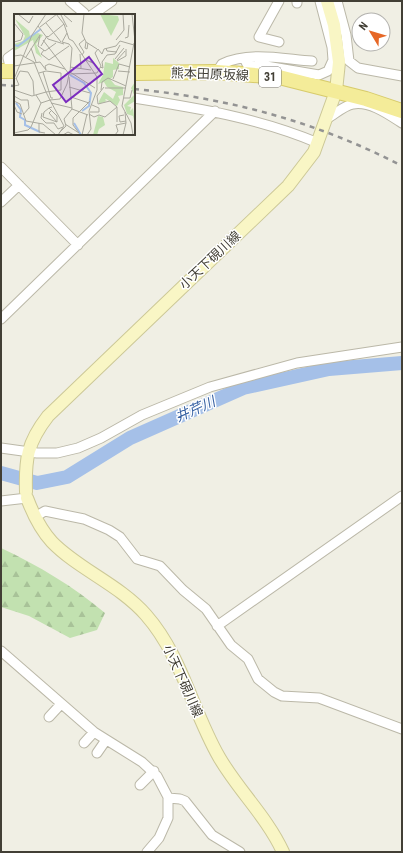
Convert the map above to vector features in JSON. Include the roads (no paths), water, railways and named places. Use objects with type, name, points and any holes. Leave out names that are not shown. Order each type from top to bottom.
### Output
[{"type":"main road","name":"小天下硯川線","points":[[283,852],[270,828],[240,790],[219,756],[206,732],[174,656],[159,631],[144,613],[125,596],[53,543],[35,517],[26,492],[25,471],[28,454],[38,430],[48,416],[288,186],[307,163],[318,143],[328,118],[336,91],[339,62],[334,25],[327,1]]},
{"type":"main road","name":"熊本田原坂線","points":[[135,73],[217,72],[279,77],[366,98],[402,111]]},
{"type":"street","points":[[70,1],[84,14]]},
{"type":"street","points":[[93,14],[112,1]]},
{"type":"street","points":[[279,1],[260,37],[279,42]]},
{"type":"street","points":[[244,58],[247,64],[319,75],[328,71],[333,60],[332,48],[320,1]]},
{"type":"street","points":[[337,1],[346,35],[349,61],[358,68],[402,76]]},
{"type":"street","points":[[217,72],[222,64],[244,58],[312,61]]},
{"type":"street","points":[[135,98],[215,111],[253,119],[287,130],[318,143]]},
{"type":"street","points":[[328,118],[351,104],[363,104],[383,111],[402,123]]},
{"type":"street","points":[[1,319],[215,111]]},
{"type":"street","points":[[1,167],[78,245]]},
{"type":"street","points":[[1,202],[19,185]]},
{"type":"street","points":[[1,448],[28,454],[58,453],[78,448],[101,438],[142,415],[210,386],[297,363],[402,347]]},
{"type":"street","points":[[1,501],[26,492]]},
{"type":"street","points":[[218,626],[402,496]]},
{"type":"street","points":[[35,517],[45,511],[84,519],[109,530],[120,537],[137,559],[160,566],[183,590],[206,609],[231,645],[248,659],[258,679],[274,692],[282,696],[319,698],[400,727]]},
{"type":"street","points":[[1,651],[94,732],[154,771],[164,786],[168,798],[169,808],[166,828],[147,852]]},
{"type":"street","points":[[48,717],[61,704]]},
{"type":"street","points":[[84,742],[94,732]]},
{"type":"street","points":[[97,753],[106,740]]},
{"type":"street","points":[[140,786],[154,771]]},
{"type":"street","points":[[168,798],[185,801],[212,835],[240,852]]},
{"type":"waterway","name":"井芹川","points":[[1,473],[37,483],[67,477],[130,438],[243,388],[329,369],[402,363]]},
{"type":"railway","points":[[1,85],[14,86]]},
{"type":"railway","points":[[135,89],[204,99],[272,114],[338,137],[370,150],[402,166]]}]
